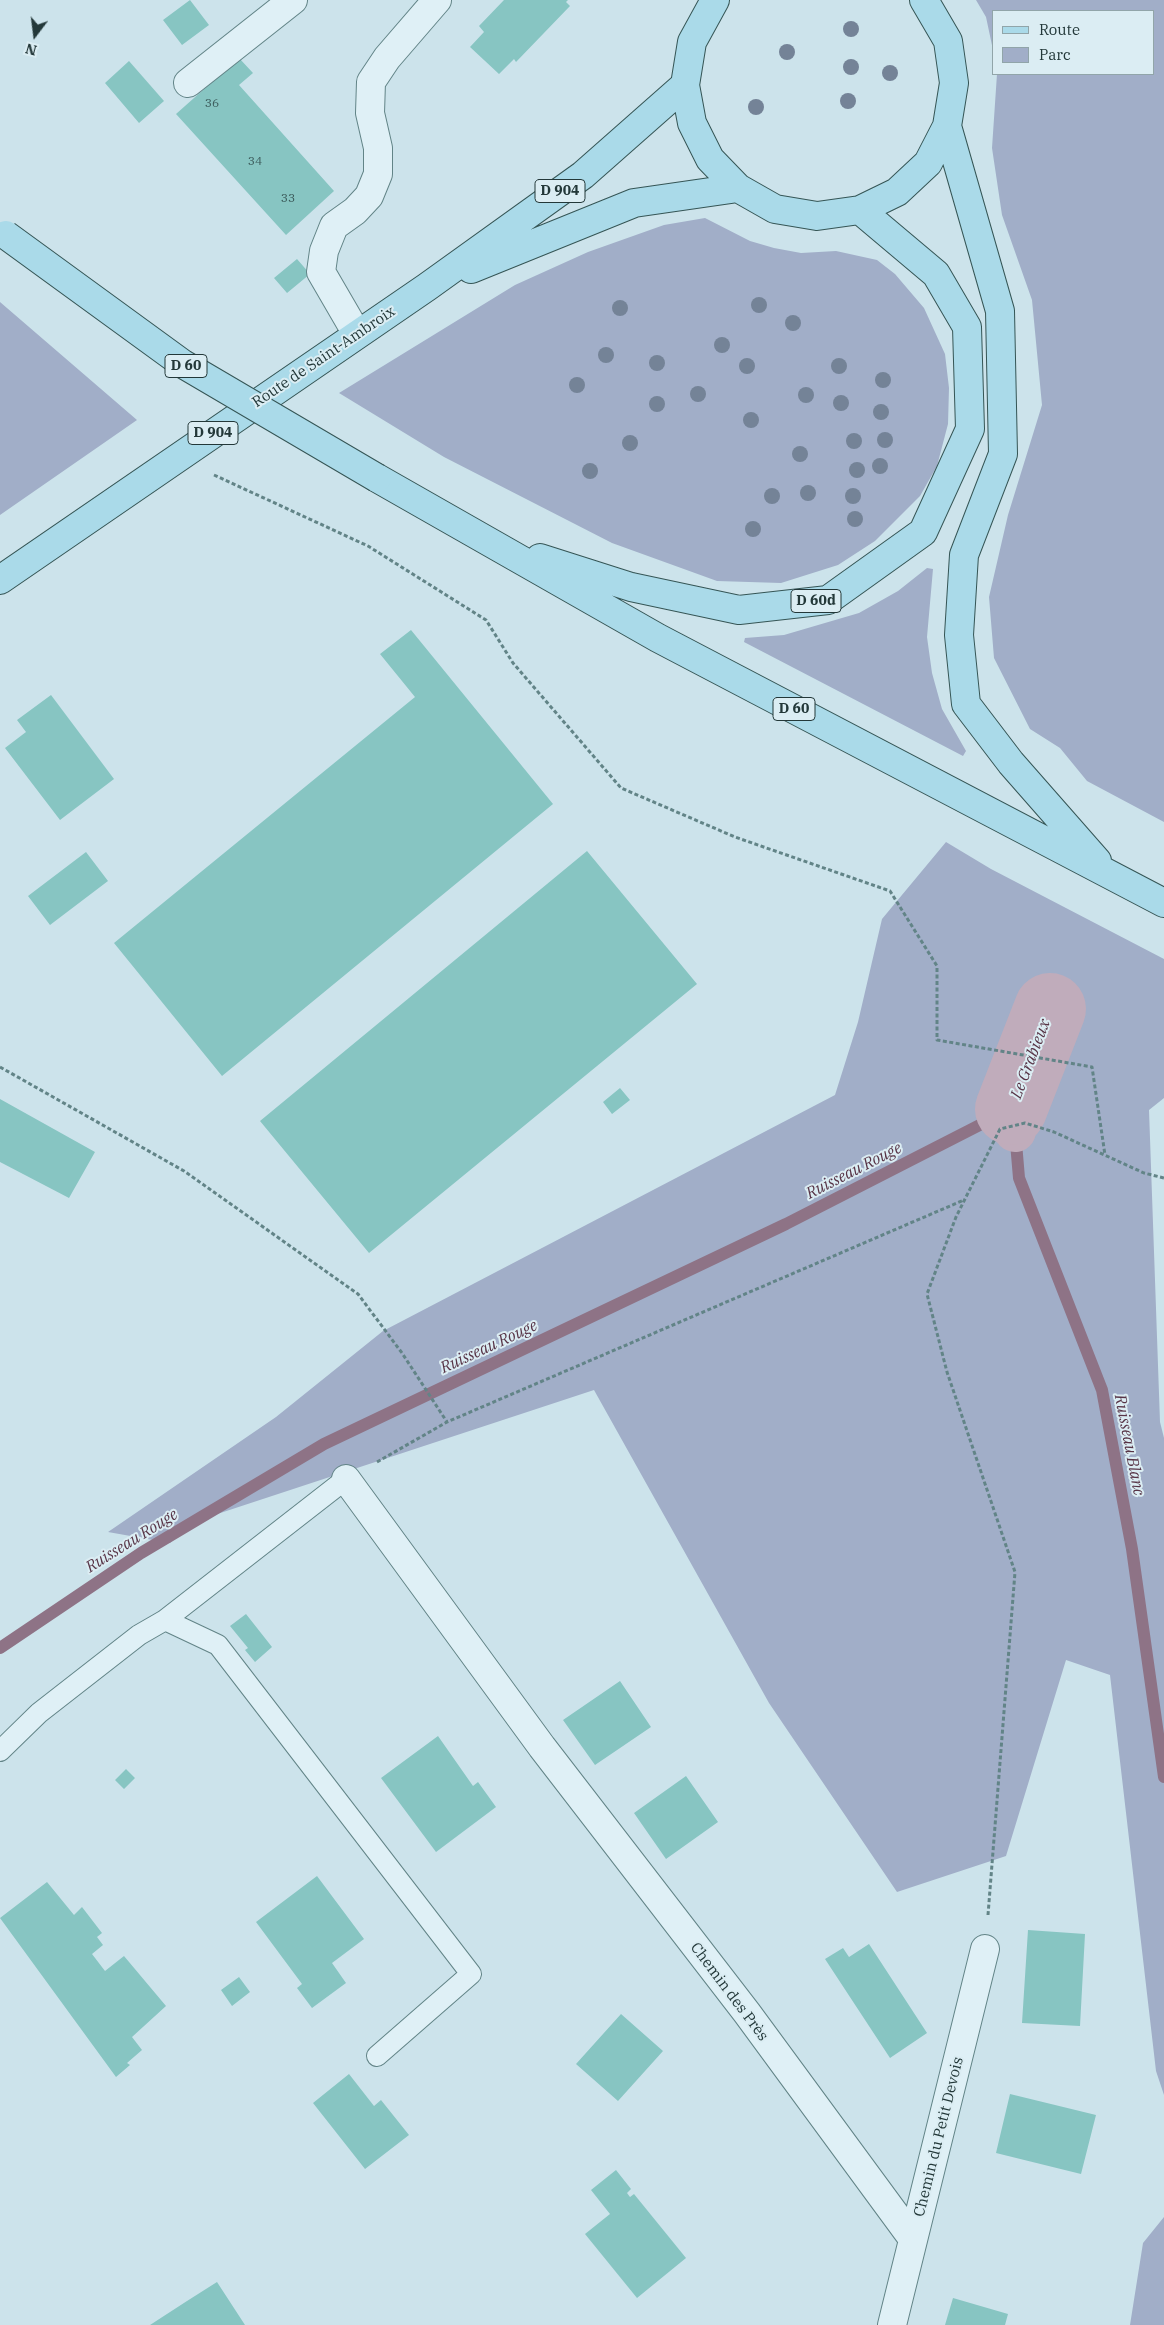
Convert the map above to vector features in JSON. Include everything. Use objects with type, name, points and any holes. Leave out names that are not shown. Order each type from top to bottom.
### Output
[{"type":"main road","points":[[715,0],[692,42],[685,85],[692,124],[710,159],[738,188],[775,208],[817,216],[860,210],[897,192],[928,163],[947,126],[954,83],[948,41],[924,0]]},
{"type":"main road","name":"Route de Saint-Ambroix","points":[[0,580],[427,287],[583,175],[685,85]]},
{"type":"main road","points":[[947,126],[1000,311],[1003,454],[964,555],[959,635],[966,704],[1011,763],[1108,873]]},
{"type":"main road","name":"Route de Saint-Ambroix","points":[[427,287],[634,203],[738,188]]},
{"type":"main road","name":"D 60d","points":[[483,540],[630,587],[739,610],[828,600],[923,532],[970,429],[967,327],[936,274],[860,210]]},
{"type":"main road","name":"D 60","points":[[3,232],[183,364],[483,540],[658,638],[1164,903]]},
{"type":"street","points":[[188,83],[293,0]]},
{"type":"street","points":[[356,334],[321,272],[324,252],[334,226],[355,211],[369,196],[378,174],[378,148],[362,106],[371,82],[429,2]]},
{"type":"street","name":"Chemin des Près","points":[[346,1479],[542,1747],[747,2013],[913,2239]]},
{"type":"street","name":"Chemin du Petit Devois","points":[[892,2325],[985,1949]]},
{"type":"lane","points":[[0,1751],[39,1713],[139,1635],[165,1620],[346,1479]]},
{"type":"lane","points":[[165,1620],[218,1645],[472,1974],[377,2056]]},
{"type":"path","points":[[177,458],[368,546],[486,620],[513,663],[621,788],[735,837],[890,891],[937,966],[937,1040],[1092,1067],[1105,1155]]},
{"type":"path","points":[[0,1067],[184,1170],[358,1294],[402,1353],[447,1422]]},
{"type":"path","points":[[985,1949],[1015,1572],[947,1372],[927,1294],[965,1200],[1000,1129],[1025,1123],[1054,1132],[1144,1173],[1164,1178]]},
{"type":"path","points":[[346,1479],[447,1422],[965,1200]]},
{"type":"green space","points":[[976,0],[1164,0],[1164,822],[1087,781],[1060,748],[1030,729],[994,658],[989,597],[1008,515],[1042,405],[1032,300],[1002,215],[992,148],[997,75],[1154,75],[1154,10],[992,10],[992,45],[986,17]]},
{"type":"green space","points":[[705,218],[750,241],[774,248],[801,253],[836,251],[877,260],[895,274],[924,308],[945,354],[949,388],[948,424],[937,466],[920,496],[875,541],[838,565],[781,583],[717,581],[612,543],[444,457],[339,393],[515,285],[588,252],[664,225]]},
{"type":"green space","points":[[0,302],[137,420],[0,515]]},
{"type":"green space","points":[[927,568],[933,569],[927,637],[932,673],[942,709],[966,751],[963,756],[744,642],[745,638],[784,635],[859,613],[898,591]]},
{"type":"green space","points":[[946,842],[991,869],[1164,959],[1164,1098],[1149,1110],[1160,1422],[1164,1438],[1164,2095],[1156,2071],[1110,1675],[1066,1660],[1006,1856],[897,1892],[769,1703],[594,1390],[193,1522],[170,1543],[108,1532],[276,1417],[383,1331],[835,1095],[858,1022],[882,919]]},
{"type":"green space","points":[[1164,2217],[1164,2325],[1130,2325],[1143,2243]]},
{"type":"building","points":[[190,0],[209,25],[182,45],[163,20]]},
{"type":"building","points":[[504,0],[568,0],[566,2],[570,6],[516,62],[514,59],[499,74],[470,47],[484,32],[479,26]]},
{"type":"building","points":[[239,58],[253,73],[239,85],[334,191],[286,235],[176,114]]},
{"type":"building","points":[[129,61],[164,101],[139,123],[105,83]]},
{"type":"building","points":[[297,259],[310,274],[287,293],[274,278]]},
{"type":"building","points":[[411,630],[553,804],[222,1076],[114,943],[415,697],[380,654]]},
{"type":"building","points":[[51,695],[114,779],[60,820],[5,748],[26,732],[17,720]]},
{"type":"building","points":[[587,851],[697,984],[369,1253],[260,1121]]},
{"type":"building","points":[[86,852],[108,881],[50,925],[28,896]]},
{"type":"building","points":[[620,1088],[630,1100],[612,1114],[603,1102]]},
{"type":"building","points":[[0,1099],[95,1152],[69,1198],[0,1162]]},
{"type":"building","points":[[246,1614],[272,1647],[255,1662],[245,1650],[248,1648],[230,1626]]},
{"type":"building","points":[[620,1681],[651,1727],[595,1765],[563,1720]]},
{"type":"building","points":[[438,1736],[473,1786],[478,1782],[496,1807],[436,1852],[381,1778]]},
{"type":"building","points":[[126,1769],[135,1778],[124,1789],[115,1780]]},
{"type":"building","points":[[686,1776],[718,1822],[666,1859],[634,1813]]},
{"type":"building","points":[[317,1876],[364,1939],[332,1963],[346,1983],[312,2008],[297,1988],[302,1984],[256,1922]]},
{"type":"building","points":[[47,1882],[74,1915],[82,1907],[102,1933],[97,1937],[103,1945],[92,1954],[105,1971],[124,1956],[166,2006],[132,2037],[142,2050],[127,2063],[130,2065],[116,2077],[0,1918]]},
{"type":"building","points":[[1028,1930],[1085,1934],[1080,2026],[1022,2023]]},
{"type":"building","points":[[869,1944],[927,2033],[890,2058],[825,1959],[843,1948],[849,1957]]},
{"type":"building","points":[[239,1977],[250,1992],[232,2006],[221,1990]]},
{"type":"building","points":[[621,2014],[663,2051],[618,2101],[576,2064]]},
{"type":"building","points":[[349,2074],[374,2106],[381,2100],[409,2135],[365,2169],[313,2103]]},
{"type":"building","points":[[1010,2094],[1096,2115],[1081,2174],[996,2153]]},
{"type":"building","points":[[616,2170],[631,2189],[627,2193],[630,2197],[634,2194],[686,2258],[637,2298],[585,2234],[610,2214],[591,2190]]},
{"type":"building","points":[[217,2282],[245,2325],[150,2325],[187,2301]]},
{"type":"building","points":[[953,2298],[1008,2314],[1005,2325],[945,2325]]},
{"type":"waterway","name":"Le Grabieux","points":[[1011,1109],[1050,1009]]},
{"type":"waterway","name":"Ruisseau Rouge","points":[[0,1648],[141,1553],[324,1444],[786,1224],[1011,1109]]},
{"type":"waterway","points":[[1011,1109],[1015,1131]]},
{"type":"waterway","name":"Ruisseau Blanc","points":[[1015,1131],[1019,1178],[1102,1390],[1132,1549],[1164,1777]]}]
